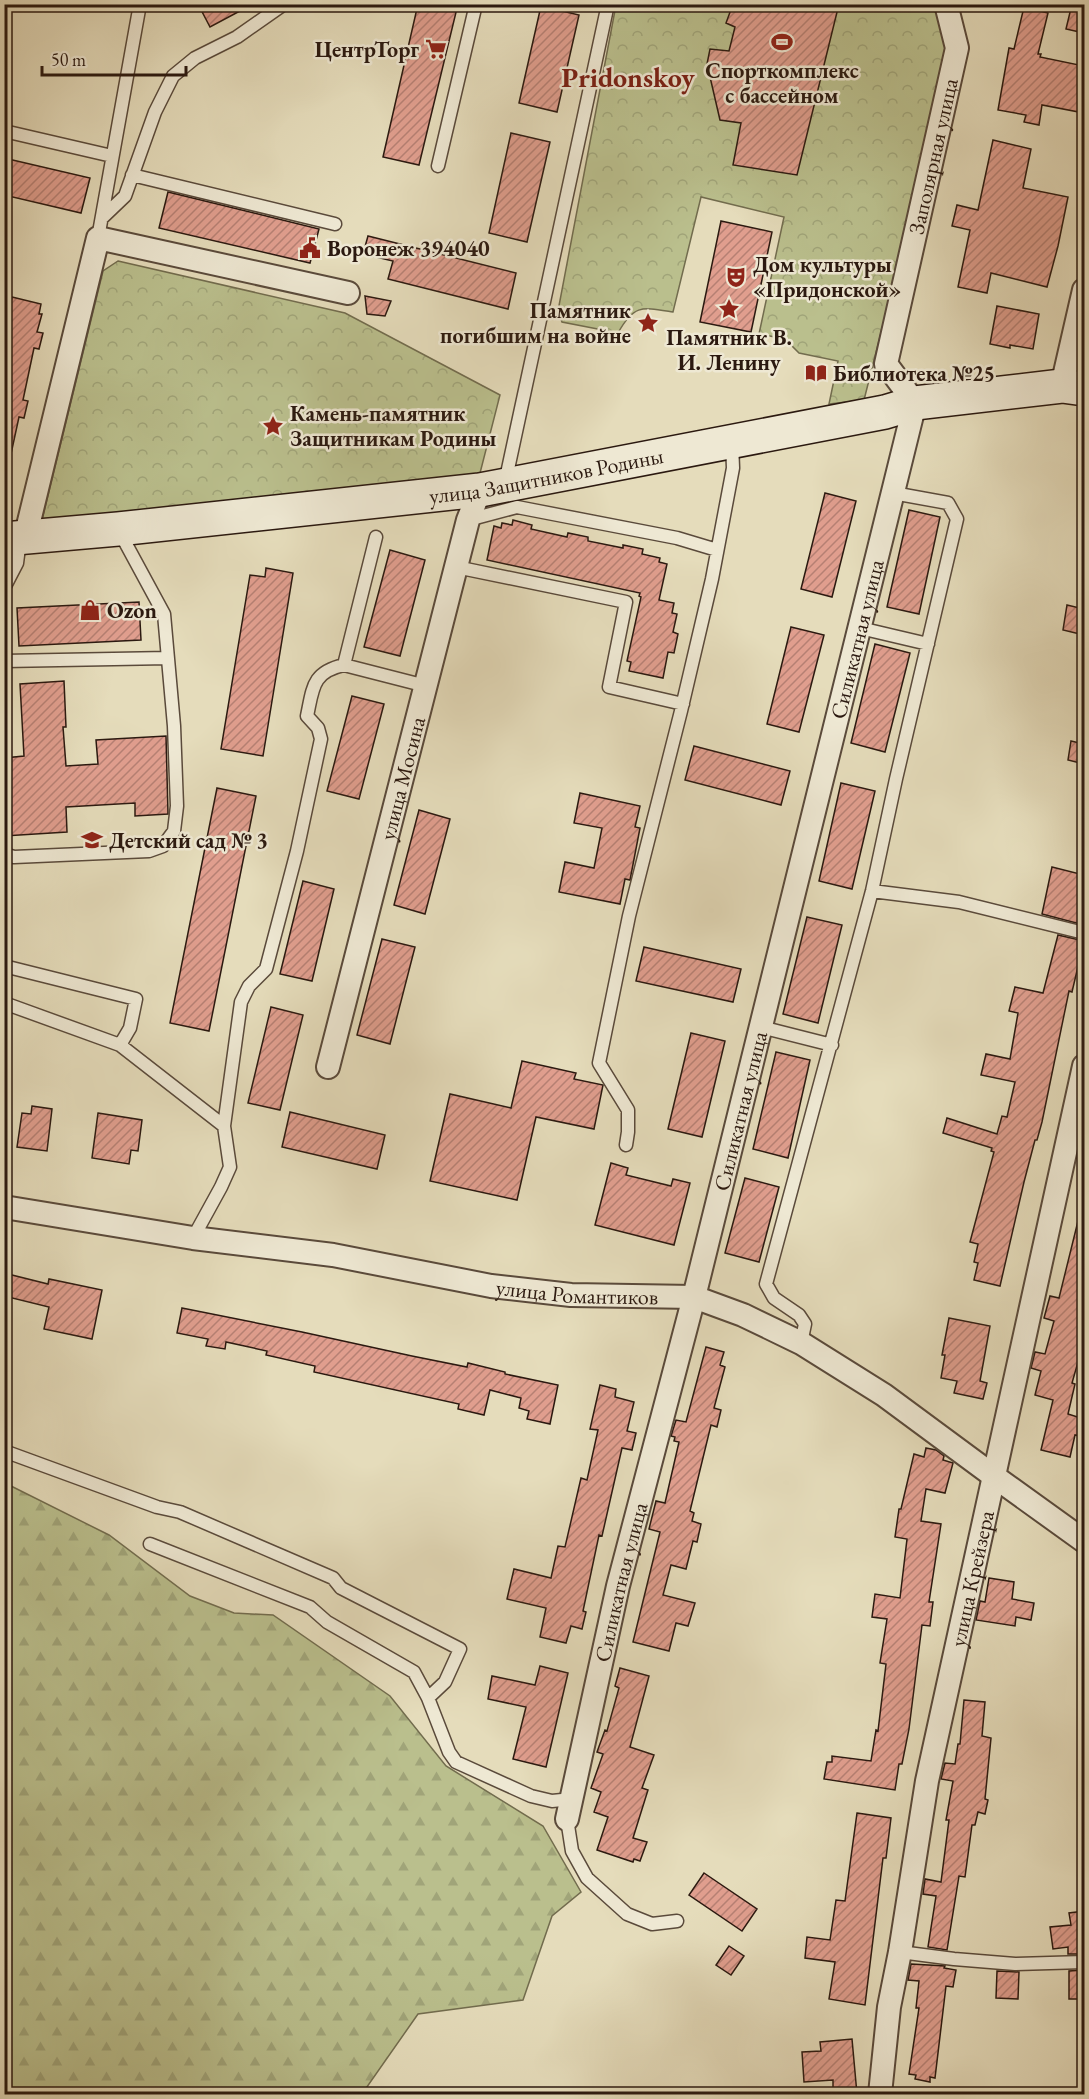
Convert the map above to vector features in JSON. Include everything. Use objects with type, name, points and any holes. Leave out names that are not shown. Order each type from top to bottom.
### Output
[{"type":"street","name":"Заполярная улица","points":[[915,404],[886,364],[957,48],[946,4]]},
{"type":"street","points":[[17,539],[100,228],[348,293]]},
{"type":"street","points":[[1073,388],[1084,290]]},
{"type":"street","name":"улица Защитников Родины","points":[[17,539],[492,488],[885,412],[915,404],[1073,388]]},
{"type":"street","name":"Силикатная улица","points":[[569,1809],[618,1586],[694,1297],[915,404]]},
{"type":"street","name":"улица Мосина","points":[[328,1067],[468,520],[492,488]]},
{"type":"street","name":"улица Крейзера","points":[[880,2094],[889,2007],[927,1781],[1084,1066]]},
{"type":"street","name":"улица Романтиков","points":[[4,1207],[193,1238],[333,1255],[502,1288],[571,1295],[694,1297],[743,1315],[801,1343],[884,1395],[1084,1541]]},
{"type":"lane","points":[[100,228],[140,4]]},
{"type":"lane","points":[[438,166],[476,4]]},
{"type":"lane","points":[[492,488],[608,4]]},
{"type":"lane","points":[[100,228],[125,196],[155,112],[173,76],[195,58],[237,37],[279,6]]},
{"type":"lane","points":[[4,131],[112,156]]},
{"type":"lane","points":[[132,175],[335,224]]},
{"type":"lane","points":[[626,1145],[628,1110],[598,1063],[629,916],[683,704],[717,550],[734,468],[732,442]]},
{"type":"lane","points":[[801,1343],[805,1324],[799,1315],[774,1298],[766,1284],[872,891],[957,519],[948,503],[893,493]]},
{"type":"lane","points":[[468,520],[517,507],[677,538],[717,550]]},
{"type":"lane","points":[[4,854],[14,857],[149,852],[163,846],[174,831],[177,806],[174,726],[164,614],[118,529]]},
{"type":"lane","points":[[344,665],[376,537]]},
{"type":"lane","points":[[4,588],[16,563],[17,539]]},
{"type":"lane","points":[[456,567],[626,602],[609,687],[683,704]]},
{"type":"lane","points":[[860,628],[928,644]]},
{"type":"lane","points":[[4,662],[168,658]]},
{"type":"lane","points":[[193,1238],[230,1167],[224,1126],[241,1002],[249,986],[266,969],[297,851],[321,739],[318,728],[307,716],[315,682],[331,668],[344,665],[426,686]]},
{"type":"lane","points":[[872,891],[959,902],[1084,933]]},
{"type":"lane","points":[[4,966],[136,999],[130,1028],[120,1045]]},
{"type":"lane","points":[[4,1003],[120,1045],[224,1126]]},
{"type":"lane","points":[[761,1027],[832,1045]]},
{"type":"lane","points":[[4,1450],[157,1507],[180,1512],[333,1578],[341,1588],[460,1649],[445,1682],[428,1698]]},
{"type":"lane","points":[[150,1544],[310,1607],[327,1622],[414,1672],[428,1698],[449,1752],[456,1762],[531,1796],[552,1801],[569,1809],[572,1851],[587,1878],[627,1914],[652,1924],[677,1921]]},
{"type":"lane","points":[[900,1952],[1015,1964],[1084,1962]]},
{"type":"green space","points":[[616,5],[936,5],[951,55],[864,400],[829,404],[838,361],[799,353],[785,339],[759,334],[784,217],[701,197],[673,312],[646,309],[634,312],[618,333],[562,322],[558,311]]},
{"type":"green space","points":[[118,261],[345,313],[500,395],[479,477],[41,524],[103,271]]},
{"type":"green space","points":[[5,1483],[109,1535],[190,1596],[234,1613],[273,1615],[390,1696],[446,1766],[543,1826],[581,1892],[552,1916],[523,2000],[418,2014],[362,2094],[5,2094]]},
{"type":"building","points":[[198,4],[253,4],[210,27]]},
{"type":"building","points":[[418,4],[458,4],[419,165],[383,157]]},
{"type":"building","points":[[733,4],[839,4],[797,175],[733,165],[741,123],[720,120],[707,64],[710,49],[729,51],[735,27],[726,23]]},
{"type":"building","points":[[1072,4],[1084,4],[1084,33],[1066,29]]},
{"type":"building","points":[[541,6],[579,15],[557,112],[519,103]]},
{"type":"building","points":[[1024,7],[1048,13],[1038,54],[1041,54],[1040,57],[1084,66],[1084,113],[1042,105],[1039,125],[1024,122],[1026,115],[998,110],[1009,48],[1014,49]]},
{"type":"building","points":[[511,133],[550,142],[527,242],[489,233]]},
{"type":"building","points":[[993,140],[1031,149],[1023,188],[1068,197],[1047,287],[991,273],[987,293],[958,287],[970,230],[952,226],[957,205],[978,210]]},
{"type":"building","points":[[4,158],[90,178],[81,213],[4,195]]},
{"type":"building","points":[[168,192],[319,229],[310,263],[159,228]]},
{"type":"building","name":"Дом культуры «Придонской»","points":[[721,221],[772,232],[751,332],[700,322]]},
{"type":"building","points":[[368,236],[516,273],[508,309],[388,279],[393,261],[363,254]]},
{"type":"building","points":[[365,296],[391,301],[385,316],[367,314]]},
{"type":"building","points":[[12,297],[41,304],[39,314],[42,314],[37,332],[43,333],[39,349],[34,348],[23,400],[28,401],[24,418],[19,417],[11,454],[4,454],[4,304],[10,305]]},
{"type":"building","points":[[997,306],[1039,314],[1033,349],[990,344]]},
{"type":"building","points":[[825,493],[856,501],[832,597],[801,589]]},
{"type":"building","points":[[909,510],[940,517],[919,614],[887,607]]},
{"type":"building","points":[[513,520],[532,525],[531,529],[567,537],[568,533],[588,537],[588,541],[623,548],[623,545],[643,549],[642,554],[660,558],[659,562],[667,564],[659,600],[674,603],[672,613],[677,614],[673,632],[678,634],[674,653],[668,652],[663,678],[629,671],[631,662],[627,661],[640,593],[487,560],[494,526],[501,528],[502,523],[512,525]]},
{"type":"building","points":[[390,550],[425,560],[400,656],[364,647]]},
{"type":"building","points":[[266,568],[293,573],[263,756],[221,749],[250,575],[265,577]]},
{"type":"building","points":[[139,602],[141,640],[19,646],[17,608]]},
{"type":"building","points":[[1067,605],[1084,609],[1084,635],[1063,630]]},
{"type":"building","points":[[791,627],[824,635],[799,732],[767,724]]},
{"type":"building","points":[[875,644],[910,653],[885,752],[851,743]]},
{"type":"building","points":[[64,681],[66,727],[63,727],[66,766],[98,764],[96,740],[166,736],[168,814],[135,816],[135,803],[66,807],[67,832],[4,836],[4,758],[24,756],[20,684]]},
{"type":"building","points":[[352,696],[384,704],[359,799],[327,791]]},
{"type":"building","points":[[1071,741],[1084,744],[1084,764],[1068,760]]},
{"type":"building","points":[[694,746],[790,771],[781,805],[685,780]]},
{"type":"building","points":[[841,783],[875,791],[852,889],[819,881]]},
{"type":"building","points":[[217,788],[256,796],[209,1031],[170,1023]]},
{"type":"building","points":[[580,793],[640,806],[635,827],[640,828],[630,880],[625,879],[620,904],[559,892],[565,862],[594,868],[602,828],[574,823]]},
{"type":"building","points":[[419,810],[450,819],[425,914],[394,905]]},
{"type":"building","points":[[1052,867],[1084,875],[1084,925],[1042,914]]},
{"type":"building","points":[[303,881],[334,889],[312,981],[280,974]]},
{"type":"building","points":[[807,917],[842,925],[818,1023],[783,1014]]},
{"type":"building","points":[[1058,935],[1084,941],[1072,992],[1069,991],[1042,1122],[1024,1182],[1000,1286],[974,1280],[978,1263],[974,1262],[978,1244],[970,1242],[994,1152],[991,1151],[992,1148],[943,1133],[947,1118],[997,1134],[1002,1116],[1007,1117],[1015,1082],[981,1075],[986,1054],[1010,1059],[1018,1013],[1009,1011],[1015,987],[1043,993]]},
{"type":"building","points":[[382,939],[415,947],[390,1044],[357,1035]]},
{"type":"building","points":[[644,947],[741,969],[733,1002],[636,981]]},
{"type":"building","points":[[271,1007],[303,1015],[280,1110],[248,1103]]},
{"type":"building","points":[[691,1033],[725,1041],[702,1137],[668,1129]]},
{"type":"building","points":[[776,1052],[810,1060],[788,1158],[753,1149]]},
{"type":"building","points":[[522,1061],[576,1073],[574,1079],[603,1085],[594,1129],[536,1117],[517,1200],[430,1181],[450,1094],[511,1108]]},
{"type":"building","points":[[32,1106],[52,1109],[47,1151],[17,1147],[22,1113],[31,1114]]},
{"type":"building","points":[[290,1112],[385,1135],[377,1169],[282,1147]]},
{"type":"building","points":[[98,1113],[142,1120],[138,1151],[131,1150],[129,1164],[92,1158]]},
{"type":"building","points":[[611,1163],[628,1168],[626,1175],[671,1186],[673,1179],[690,1183],[674,1245],[595,1225]]},
{"type":"building","points":[[745,1178],[779,1187],[759,1262],[725,1253]]},
{"type":"building","points":[[1079,1217],[1084,1218],[1084,1341],[1072,1383],[1075,1384],[1068,1414],[1084,1419],[1084,1437],[1075,1435],[1070,1457],[1041,1450],[1053,1400],[1035,1395],[1041,1371],[1031,1368],[1035,1352],[1045,1354],[1054,1321],[1044,1318],[1050,1296],[1059,1298]]},
{"type":"building","points":[[4,1273],[48,1284],[49,1279],[102,1290],[92,1339],[44,1329],[49,1307],[4,1296]]},
{"type":"building","points":[[182,1308],[467,1367],[468,1363],[505,1372],[505,1374],[558,1385],[550,1424],[527,1419],[529,1411],[519,1408],[521,1398],[490,1390],[484,1415],[458,1409],[459,1404],[314,1372],[315,1366],[266,1355],[267,1351],[226,1342],[225,1349],[206,1346],[208,1339],[177,1333]]},
{"type":"building","points":[[949,1318],[990,1326],[980,1381],[987,1383],[983,1399],[954,1393],[957,1381],[941,1378],[945,1355],[942,1355]]},
{"type":"building","points":[[706,1347],[724,1352],[720,1365],[725,1367],[714,1408],[721,1410],[717,1427],[711,1425],[690,1511],[694,1513],[692,1521],[701,1524],[697,1542],[693,1541],[686,1569],[671,1565],[663,1595],[695,1603],[688,1626],[676,1623],[669,1651],[633,1642],[660,1532],[649,1529],[656,1501],[665,1503],[679,1442],[674,1441],[675,1437],[671,1436],[676,1420],[686,1422]]},
{"type":"building","points":[[600,1385],[616,1389],[615,1397],[634,1402],[627,1431],[636,1433],[632,1450],[622,1448],[602,1536],[599,1535],[583,1611],[586,1612],[582,1629],[571,1626],[566,1643],[540,1637],[546,1608],[507,1599],[514,1569],[551,1578],[558,1546],[565,1547],[581,1478],[587,1480],[598,1430],[590,1429]]},
{"type":"building","points":[[926,1448],[936,1450],[944,1456],[943,1460],[953,1463],[945,1493],[926,1489],[921,1521],[941,1524],[929,1602],[933,1602],[930,1626],[922,1625],[909,1729],[902,1764],[899,1764],[895,1790],[824,1779],[827,1762],[832,1762],[832,1756],[871,1761],[876,1730],[878,1731],[886,1664],[880,1663],[887,1619],[872,1617],[875,1594],[900,1598],[907,1539],[895,1537],[899,1509],[901,1509],[914,1454],[924,1457]]},
{"type":"building","points":[[989,1578],[1014,1582],[1012,1599],[1034,1603],[1031,1620],[1016,1617],[1015,1626],[976,1620],[980,1601],[985,1602]]},
{"type":"building","points":[[540,1666],[568,1673],[546,1767],[513,1759],[526,1707],[488,1699],[492,1676],[535,1685]]},
{"type":"building","points":[[620,1668],[649,1676],[630,1747],[654,1755],[642,1788],[648,1790],[633,1838],[647,1842],[640,1861],[634,1859],[633,1862],[597,1850],[608,1817],[594,1812],[601,1792],[591,1788],[603,1754],[597,1752],[605,1730],[607,1731],[619,1688],[615,1686]]},
{"type":"building","points":[[964,1700],[985,1702],[982,1736],[991,1738],[985,1799],[988,1800],[985,1814],[978,1812],[975,1825],[972,1825],[965,1877],[959,1876],[947,1950],[928,1947],[936,1896],[923,1894],[925,1879],[941,1882],[949,1820],[946,1820],[953,1781],[941,1779],[945,1763],[955,1764],[958,1744],[960,1744]]},
{"type":"building","points":[[857,1813],[891,1818],[886,1858],[883,1858],[865,2005],[829,1999],[835,1962],[805,1958],[807,1937],[830,1940],[836,1900],[845,1901]]},
{"type":"building","points":[[704,1873],[757,1909],[742,1931],[689,1895]]},
{"type":"building","points":[[1084,1911],[1084,1954],[1068,1954],[1068,1947],[1053,1949],[1050,1927],[1071,1925],[1069,1913]]},
{"type":"building","points":[[729,1946],[744,1956],[731,1975],[716,1965]]},
{"type":"building","points":[[911,1964],[945,1966],[944,1968],[956,1970],[953,1987],[946,1986],[935,2078],[930,2077],[930,2082],[915,2079],[916,2075],[909,2074],[919,2008],[916,2008],[919,1981],[908,1980]]},
{"type":"building","points":[[1084,1970],[1084,1999],[1069,1999],[1069,1971]]},
{"type":"building","points":[[997,1971],[1019,1972],[1018,1999],[996,1998]]},
{"type":"building","points":[[852,2039],[857,2094],[833,2094],[833,2080],[804,2082],[802,2052],[821,2051],[820,2042]]},
{"type":"place","name":"Спорткомплекс с бассейном","points":[[782,42]]},
{"type":"place","name":"ЦентрТорг","points":[[436,49]]},
{"type":"place","name":"Воронеж 394040","points":[[310,248]]},
{"type":"place","name":"Дом культуры «Придонской»","points":[[736,277]]},
{"type":"place","name":"Памятник В. И. Ленину","points":[[729,309]]},
{"type":"place","name":"Памятник погибшим на войне","points":[[648,323]]},
{"type":"place","name":"Библиотека №25","points":[[816,373]]},
{"type":"place","name":"Камень-памятник Защитникам Родины","points":[[273,426]]},
{"type":"place","name":"Ozon","points":[[90,610]]},
{"type":"place","name":"Детский сад № 3","points":[[92,840]]},
{"type":"district","name":"Pridonskoy","points":[[628,77]]}]
